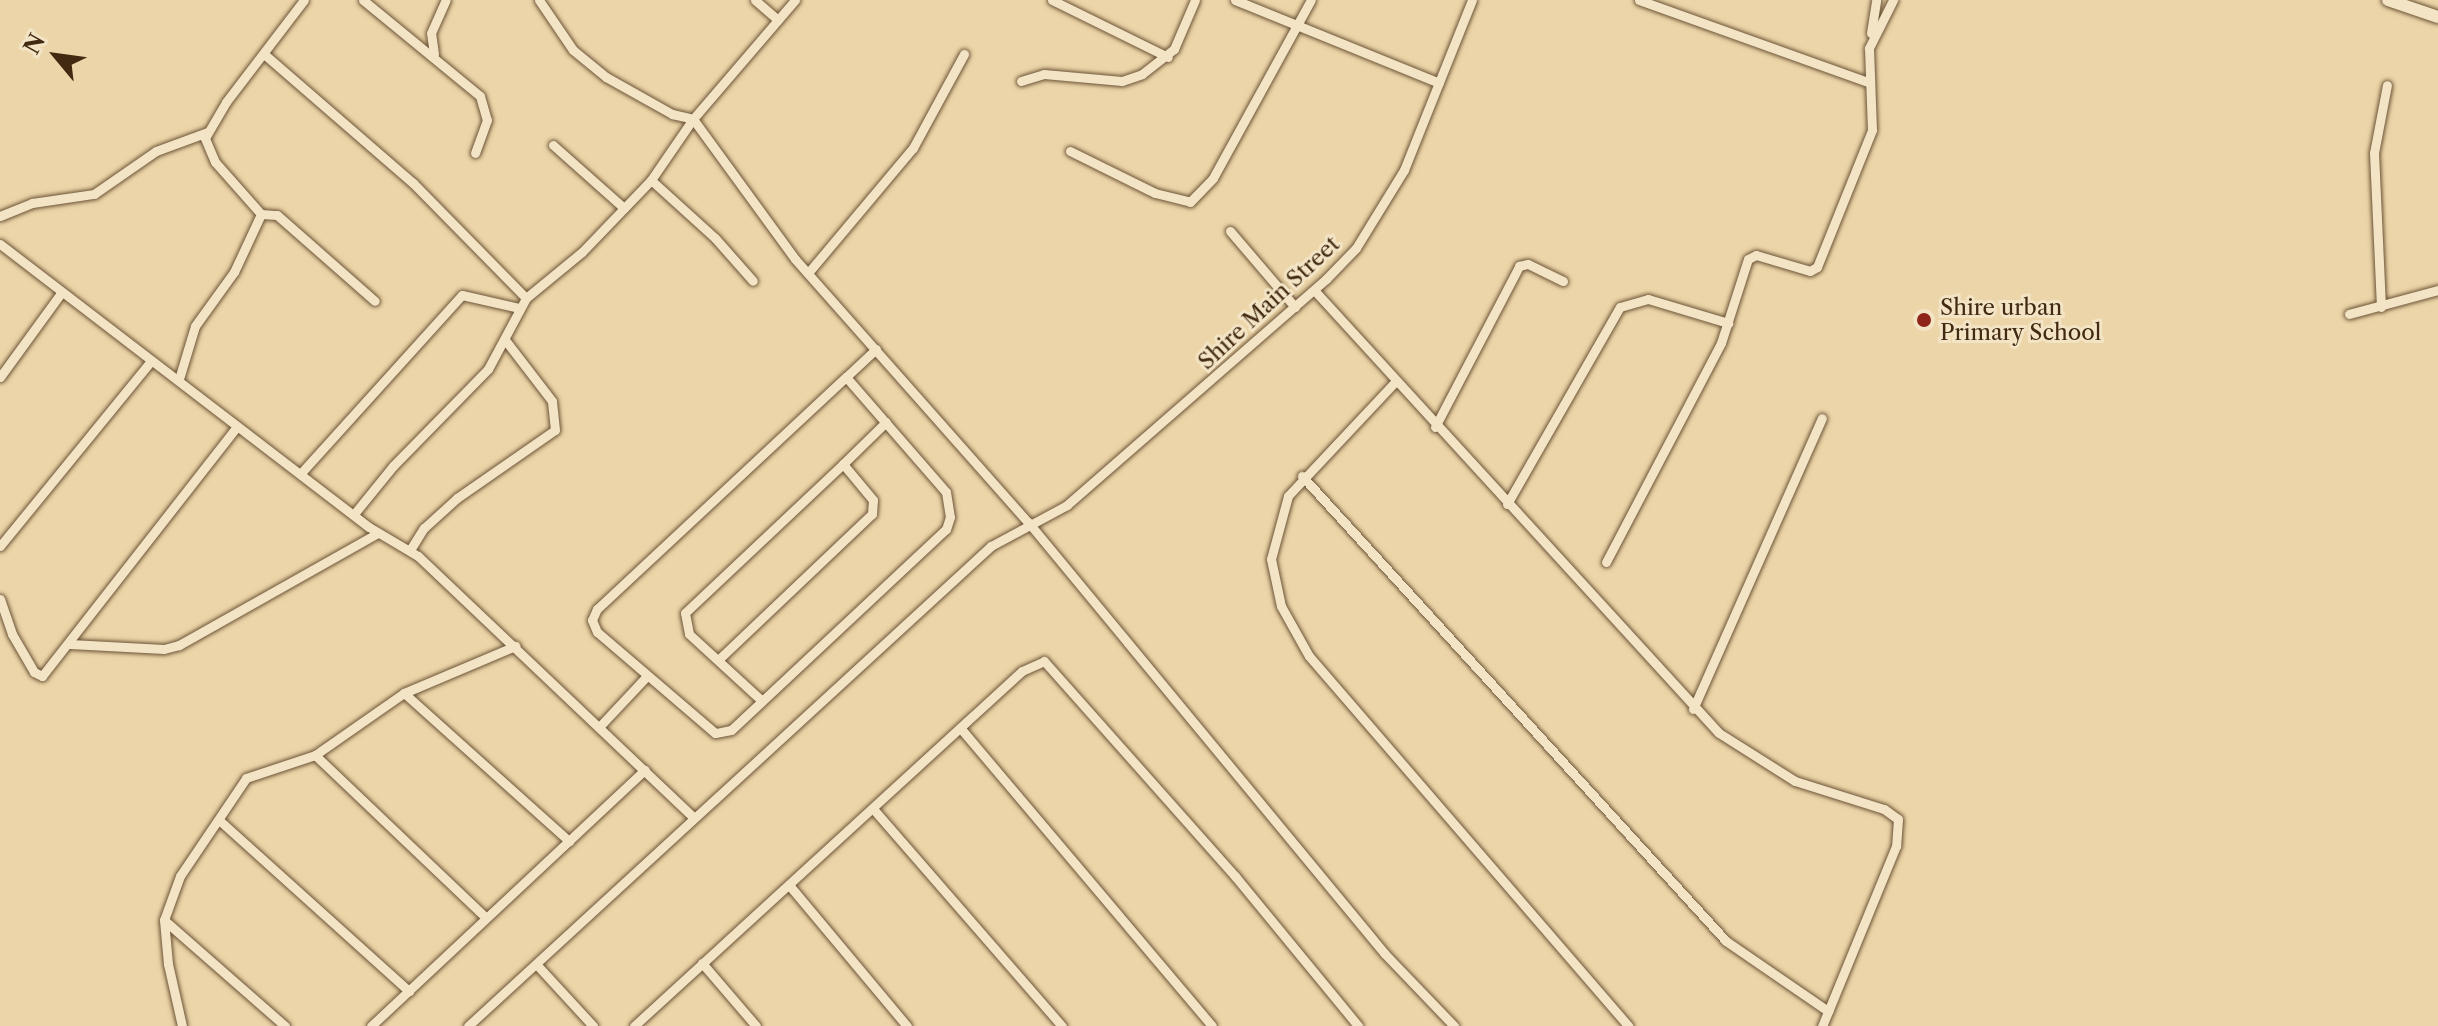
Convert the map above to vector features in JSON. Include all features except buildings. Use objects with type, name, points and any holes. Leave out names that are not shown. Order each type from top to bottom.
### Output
[{"type":"main road","points":[[2388,0],[2438,17]]},
{"type":"street","points":[[0,216],[32,203],[94,194],[156,151],[208,132],[304,0]]},
{"type":"street","points":[[363,0],[434,54],[480,96],[487,120],[475,153]]},
{"type":"street","points":[[434,54],[433,24],[446,0]]},
{"type":"street","points":[[539,0],[573,50],[606,77],[672,114],[693,119],[808,273],[1028,522],[1385,954],[1454,1026]]},
{"type":"street","points":[[755,0],[778,20]]},
{"type":"street","points":[[354,514],[393,466],[471,390],[506,341],[526,298],[651,180],[693,119],[795,0]]},
{"type":"street","points":[[1052,0],[1168,57]]},
{"type":"street","points":[[1021,81],[1044,74],[1122,81],[1168,57],[1195,0]]},
{"type":"street","points":[[1235,0],[1297,29],[1439,83]]},
{"type":"street","points":[[1070,151],[1155,193],[1190,202],[1213,178],[1311,0]]},
{"type":"street","name":"Shire Main Street","points":[[468,1026],[991,546],[1028,522],[1067,505],[1295,307],[1356,248],[1381,212],[1439,83],[1472,0]]},
{"type":"street","points":[[1639,0],[1735,39],[1868,82]]},
{"type":"street","points":[[1606,562],[1728,323],[1750,257],[1810,271],[1817,267],[1872,130],[1869,48],[1876,0]]},
{"type":"street","points":[[1869,48],[1893,0]]},
{"type":"street","points":[[264,54],[413,183],[526,298]]},
{"type":"street","points":[[808,273],[913,148],[964,54]]},
{"type":"street","points":[[2381,307],[2374,153],[2387,85]]},
{"type":"street","points":[[208,132],[208,152],[261,214],[277,215],[375,301]]},
{"type":"street","points":[[553,145],[624,208]]},
{"type":"street","points":[[651,180],[692,214],[753,281]]},
{"type":"street","points":[[179,379],[195,326],[234,272],[261,214]]},
{"type":"street","points":[[1230,231],[1295,307]]},
{"type":"street","points":[[0,244],[378,533],[410,550],[693,817]]},
{"type":"street","points":[[1435,427],[1519,266],[1528,264],[1563,281]]},
{"type":"street","points":[[1314,290],[1394,383],[1693,709],[1752,757],[1795,781],[1884,809],[1898,819],[1896,846],[1822,1026]]},
{"type":"street","points":[[2349,314],[2438,290]]},
{"type":"street","points":[[0,377],[61,293]]},
{"type":"street","points":[[301,473],[462,295],[519,308]]},
{"type":"street","points":[[1507,504],[1620,307],[1648,299],[1728,323]]},
{"type":"street","points":[[410,550],[424,528],[457,498],[555,430],[552,401],[506,341]]},
{"type":"street","points":[[846,377],[946,492],[950,517],[946,529],[731,730],[715,733],[597,632],[592,620],[597,609],[876,349]]},
{"type":"street","points":[[0,546],[151,361]]},
{"type":"street","points":[[1394,383],[1302,476],[1280,515],[1271,559],[1292,631],[1628,1026]]},
{"type":"street","points":[[1693,709],[1822,418]]},
{"type":"street","points":[[762,701],[689,634],[684,620],[689,608],[886,422]]},
{"type":"street","points":[[0,599],[12,634],[38,676],[70,644],[237,426]]},
{"type":"street","points":[[718,660],[872,514],[873,500],[843,464]]},
{"type":"street","points":[[1302,476],[1726,941],[1828,1011]]},
{"type":"street","points":[[70,644],[164,649],[179,645],[378,533]]},
{"type":"street","points":[[182,1026],[168,964],[164,920],[180,876],[253,773],[315,755],[404,693],[515,646]]},
{"type":"street","points":[[634,1026],[875,811],[1022,671],[1044,661],[1358,1026]]},
{"type":"street","points":[[600,726],[646,677]]},
{"type":"street","points":[[404,693],[569,841]]},
{"type":"street","points":[[962,730],[1212,1026]]},
{"type":"street","points":[[315,755],[485,917]]},
{"type":"street","points":[[371,1026],[645,770]]},
{"type":"street","points":[[875,811],[1062,1026]]},
{"type":"street","points":[[219,820],[409,991]]},
{"type":"street","points":[[789,885],[907,1026]]},
{"type":"street","points":[[164,920],[285,1026]]},
{"type":"street","points":[[702,963],[756,1026]]},
{"type":"street","points":[[537,965],[593,1026]]},
{"type":"place","name":"Shire urban Primary School","points":[[1924,320]]}]
